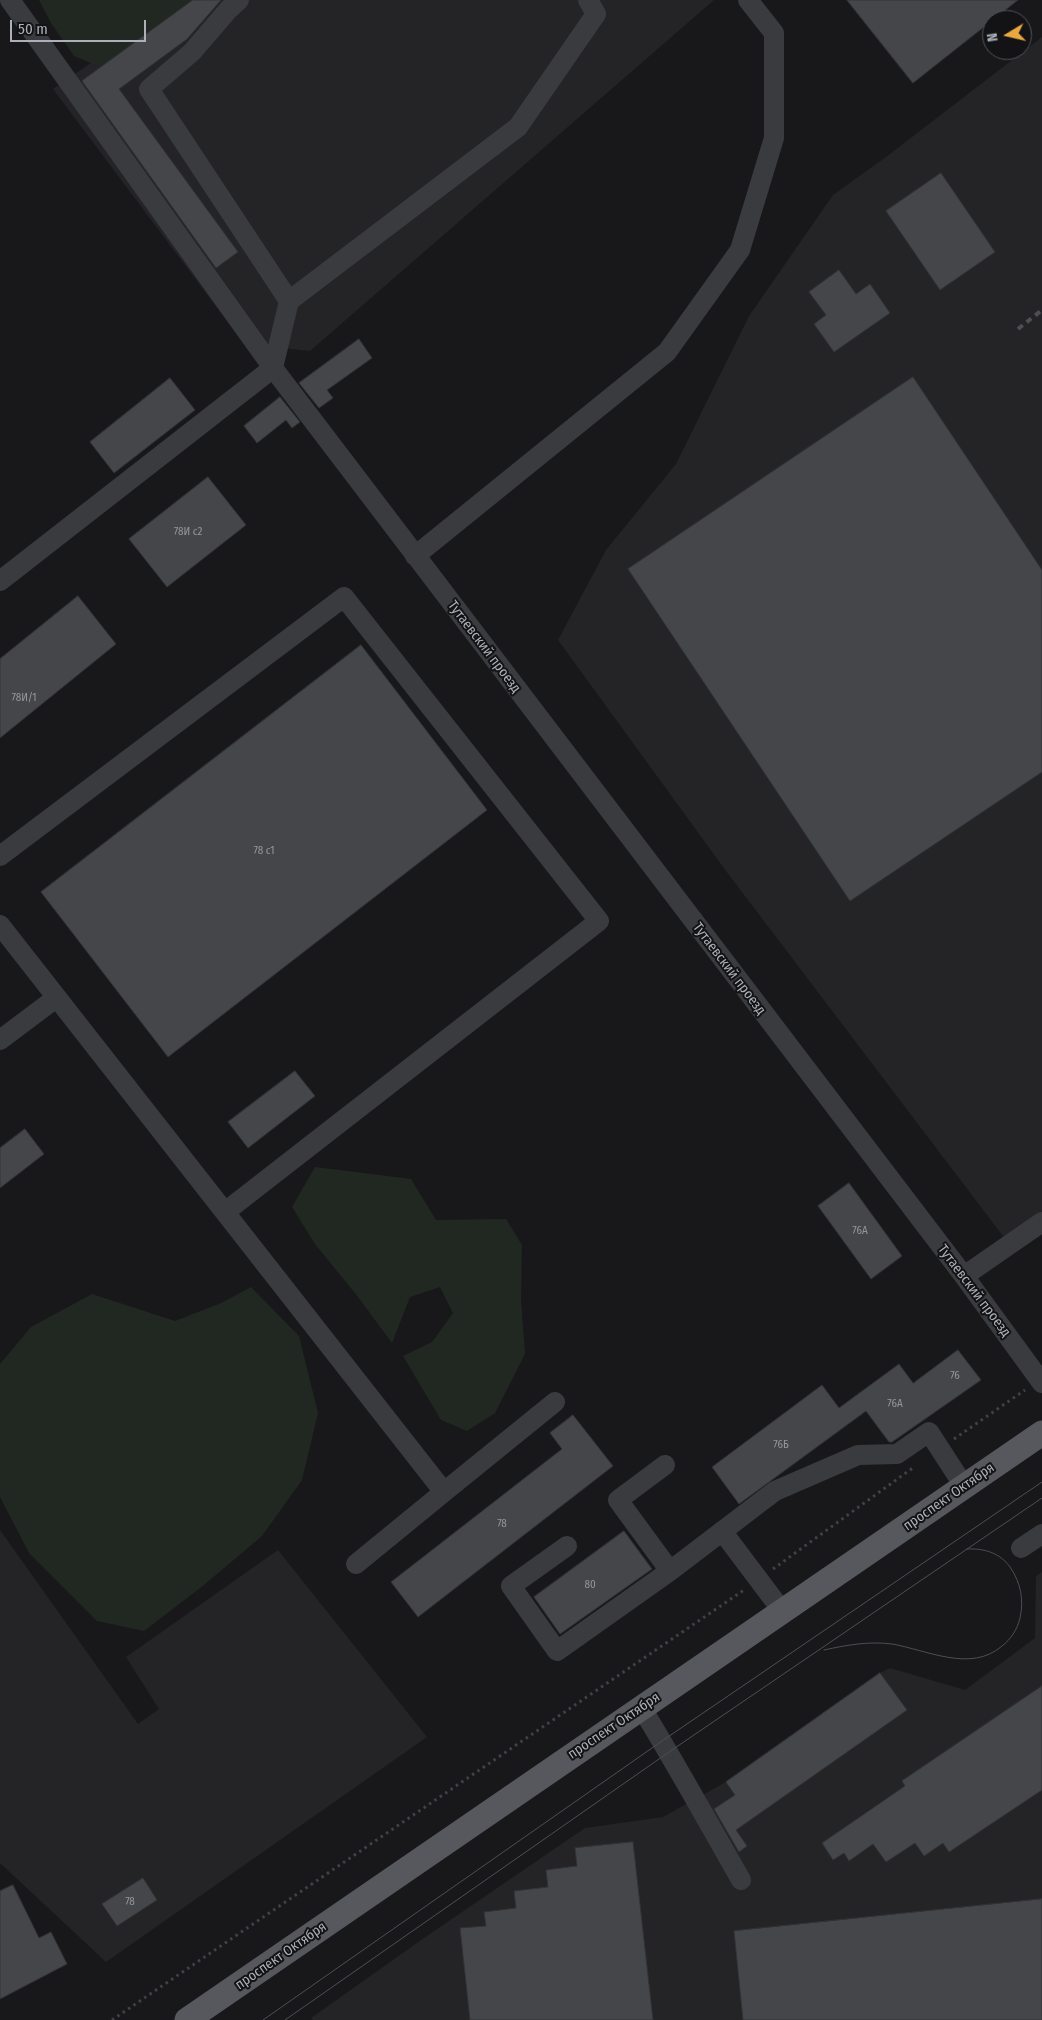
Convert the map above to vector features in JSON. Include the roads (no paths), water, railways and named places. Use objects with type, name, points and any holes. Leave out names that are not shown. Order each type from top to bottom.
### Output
[{"type":"main road","name":"проспект Октября","points":[[187,2020],[640,1707],[784,1612],[1042,1433]]},
{"type":"street","name":"Тутаевский проезд","points":[[10,0],[273,368],[964,1276],[1041,1381]]},
{"type":"street","points":[[239,0],[192,52],[149,89],[289,301]]},
{"type":"street","points":[[0,581],[273,368],[289,301],[518,127],[596,14],[588,0]]},
{"type":"street","points":[[415,556],[667,352],[740,250],[774,138],[774,33],[748,0]]},
{"type":"street","points":[[0,856],[344,597],[599,921],[225,1212]]},
{"type":"street","points":[[0,925],[444,1492]]},
{"type":"street","points":[[0,1040],[56,998]]},
{"type":"street","points":[[964,1276],[1042,1222]]},
{"type":"street","points":[[356,1564],[555,1402]]},
{"type":"street","points":[[567,1546],[511,1586],[557,1651],[670,1571],[775,1491],[858,1455],[897,1454],[930,1432],[964,1486]]},
{"type":"street","points":[[665,1465],[618,1500],[670,1571]]},
{"type":"street","points":[[722,1531],[784,1612]]},
{"type":"street","points":[[1021,1548],[1042,1534]]},
{"type":"street","points":[[640,1707],[669,1752],[741,1880]]},
{"type":"tram line","points":[[263,2020],[662,1741],[1042,1482]]},
{"type":"tram line","points":[[285,2020],[669,1752],[1042,1498]]},
{"type":"tram line","points":[[824,1650],[858,1644],[883,1643],[963,1659],[977,1658],[990,1654],[1002,1646],[1013,1634],[1020,1618],[1022,1605],[1019,1585],[1014,1573],[1001,1558],[991,1552],[967,1549]]},
{"type":"railway","points":[[1018,329],[1042,310]]}]
